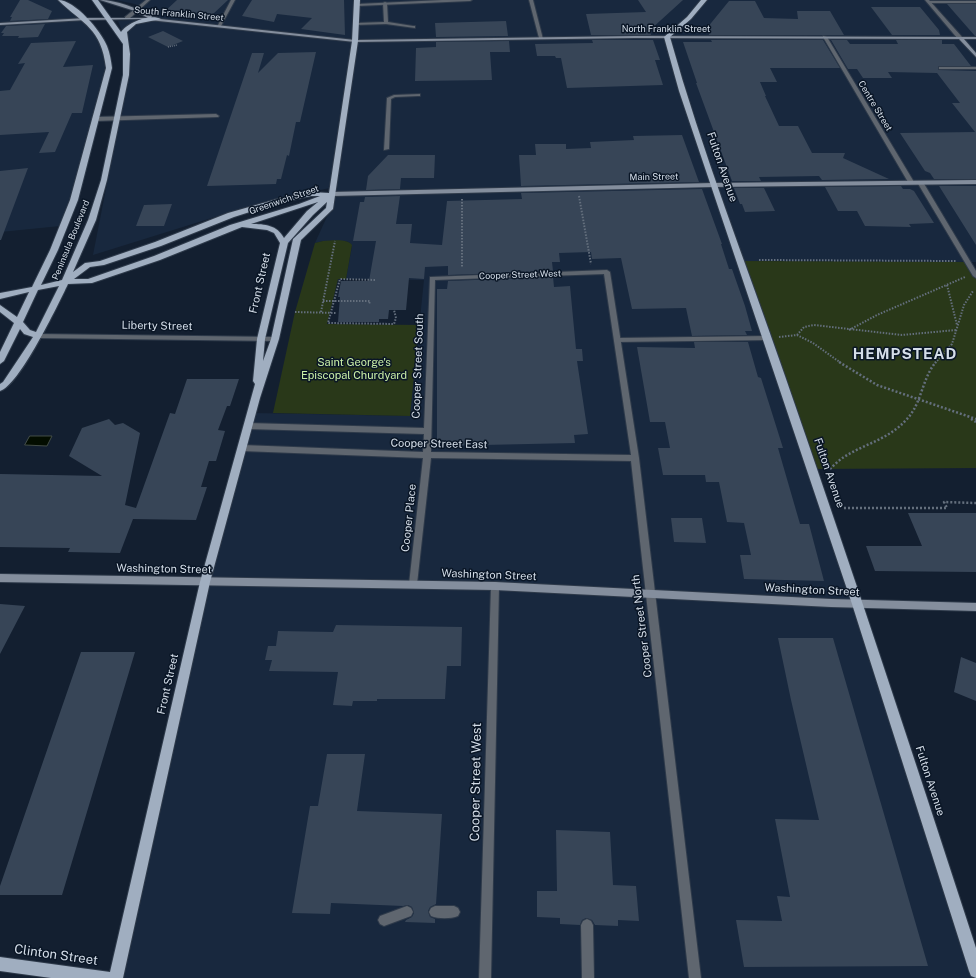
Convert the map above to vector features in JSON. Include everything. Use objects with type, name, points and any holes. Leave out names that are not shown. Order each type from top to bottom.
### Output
[{"type":"main road","name":"Peninsula Boulevard","points":[[0,360],[54,250],[74,200],[107,76],[108,62],[106,50],[99,35],[86,19],[61,0]]},
{"type":"main road","points":[[95,0],[126,44]]},
{"type":"main road","points":[[102,0],[136,10],[145,16],[158,19]]},
{"type":"main road","points":[[666,37],[689,18],[704,0]]},
{"type":"main road","name":"Front Street","points":[[116,978],[205,582],[255,398],[275,339],[298,239],[328,209],[332,194],[355,41],[357,2]]},
{"type":"main road","name":"South Franklin Street","points":[[0,24],[109,18],[158,19],[355,41]]},
{"type":"main road","name":"Peninsula Boulevard","points":[[0,388],[6,384],[38,336],[65,282],[92,220],[104,180],[126,75],[125,29],[137,23],[158,19]]},
{"type":"main road","name":"North Franklin Street","points":[[355,41],[666,37],[976,38]]},
{"type":"main road","name":"Fulton Avenue","points":[[666,37],[682,92],[713,185],[768,338],[858,604],[976,971]]},
{"type":"main road","points":[[960,38],[976,56]]},
{"type":"main road","name":"Main Street","points":[[332,194],[713,185],[976,182]]},
{"type":"main road","name":"Greenwich Street","points":[[65,282],[88,266],[158,244],[231,215],[277,201],[311,194],[332,194]]},
{"type":"main road","name":"Front Street","points":[[255,398],[261,338],[284,243],[310,212],[332,194]]},
{"type":"main road","name":"Greenwich Street","points":[[0,296],[65,282],[88,281],[157,258],[233,227],[302,206],[332,194]]},
{"type":"main road","points":[[233,227],[255,226],[270,228],[276,232],[284,243]]},
{"type":"main road","points":[[0,308],[19,322],[27,332],[38,336]]},
{"type":"main road","name":"Washington Street","points":[[0,578],[495,586],[858,604],[976,606]]},
{"type":"main road","name":"Clinton Street","points":[[0,964],[107,978]]},
{"type":"street","points":[[128,18],[148,0]]},
{"type":"street","points":[[219,26],[233,0]]},
{"type":"street","points":[[357,2],[385,3],[470,0]]},
{"type":"street","points":[[531,0],[541,38]]},
{"type":"street","points":[[928,1],[976,2]]},
{"type":"street","points":[[928,1],[960,38]]},
{"type":"street","points":[[385,3],[386,23]]},
{"type":"street","points":[[356,24],[386,23],[413,27]]},
{"type":"street","name":"Centre Street","points":[[825,38],[911,182]]},
{"type":"street","points":[[941,68],[976,68]]},
{"type":"street","points":[[386,149],[390,98],[394,96],[418,95]]},
{"type":"street","points":[[95,119],[216,116]]},
{"type":"street","points":[[920,182],[976,276]]},
{"type":"street","name":"Cooper Street West","points":[[432,278],[607,272]]},
{"type":"street","name":"Cooper Street North","points":[[607,272],[635,458],[695,978]]},
{"type":"street","name":"Cooper Street South","points":[[427,455],[432,278]]},
{"type":"street","name":"Liberty Street","points":[[38,336],[275,339]]},
{"type":"street","points":[[618,340],[768,338]]},
{"type":"street","name":"Cooper Street East","points":[[248,426],[428,431]]},
{"type":"street","name":"Cooper Street East","points":[[242,448],[427,455],[635,458]]},
{"type":"street","name":"Cooper Place","points":[[413,584],[427,455]]},
{"type":"street","name":"Cooper Street West","points":[[485,978],[495,586]]},
{"type":"street","points":[[384,920],[406,912]]},
{"type":"street","points":[[435,912],[454,912]]},
{"type":"street","points":[[587,925],[588,978]]},
{"type":"path","points":[[168,47],[177,45],[175,44]]},
{"type":"path","points":[[577,188],[593,273]]},
{"type":"path","points":[[462,191],[462,277]]},
{"type":"path","points":[[321,312],[335,241]]},
{"type":"path","points":[[759,260],[956,261]]},
{"type":"path","points":[[849,330],[876,315],[965,277]]},
{"type":"path","points":[[375,280],[340,280],[328,323],[394,324],[396,318],[394,310]]},
{"type":"path","points":[[947,285],[954,318],[958,326]]},
{"type":"path","points":[[830,469],[843,457],[886,437],[895,431],[914,410],[930,369],[952,344],[964,305],[973,290]]},
{"type":"path","points":[[369,304],[371,297]]},
{"type":"path","points":[[323,301],[370,301]]},
{"type":"path","points":[[295,312],[338,313]]},
{"type":"path","points":[[797,335],[800,329],[804,326],[814,325],[902,335],[956,330]]},
{"type":"path","points":[[768,338],[797,335],[813,343],[848,368],[877,385],[976,419]]},
{"type":"path","points":[[970,418],[976,422]]},
{"type":"path","points":[[844,508],[947,508],[944,502],[976,503]]},
{"type":"shaded area","points":[[0,0],[58,0],[85,21],[98,36],[106,56],[106,67],[72,198],[60,226],[0,232]]},
{"type":"shaded area","points":[[116,0],[976,0],[976,262],[741,261],[976,978],[116,978],[205,582],[251,413],[410,416],[424,280],[346,279],[352,246],[349,242],[323,241],[315,243],[330,210],[330,188],[266,201],[93,255],[114,148],[127,67],[128,45],[118,21],[159,18],[135,4]]},
{"type":"shaded area","points":[[30,436],[52,436],[47,446],[25,445]]},
{"type":"green space","name":"Saint George's Episcopal Churdyard","points":[[323,241],[346,241],[352,245],[346,279],[338,279],[327,324],[419,325],[410,416],[273,413],[295,312],[315,243]]},
{"type":"green space","points":[[741,261],[967,262],[976,277],[976,468],[812,469]]},
{"type":"building","points":[[20,0],[28,0],[52,11],[48,19],[10,21],[12,17],[10,17]]},
{"type":"building","points":[[177,0],[228,0],[213,14],[187,12],[184,15],[163,13]]},
{"type":"building","points":[[252,0],[344,0],[345,35],[301,29],[312,18],[277,14],[274,22],[242,16]]},
{"type":"building","points":[[638,0],[683,0],[650,30],[651,35],[591,35],[586,14],[646,12]]},
{"type":"building","points":[[729,1],[755,1],[764,18],[798,19],[797,11],[830,11],[844,35],[709,35],[707,28]]},
{"type":"building","points":[[947,4],[976,4],[976,36],[975,36]]},
{"type":"building","points":[[871,7],[920,7],[939,30],[940,35],[892,35]]},
{"type":"building","points":[[506,21],[508,36],[436,37],[435,23]]},
{"type":"building","points":[[45,24],[38,37],[18,38],[19,36],[2,36],[4,33],[1,33],[6,26]]},
{"type":"building","points":[[163,31],[183,41],[168,47],[148,37]]},
{"type":"building","points":[[592,40],[653,40],[660,60],[655,60],[663,85],[567,88],[561,58],[556,58],[555,56],[537,56],[535,44],[593,43]]},
{"type":"building","points":[[711,40],[823,40],[840,68],[770,68],[777,82],[760,82],[779,126],[798,126],[812,153],[845,153],[843,158],[889,179],[822,180],[819,176],[759,177],[761,181],[732,181],[696,83],[683,42],[712,42]]},
{"type":"building","points":[[831,40],[847,40],[850,44],[898,44],[896,40],[942,40],[942,44],[954,44],[971,66],[939,66],[938,69],[976,71],[976,179],[934,179],[930,173],[925,171],[900,133],[975,132],[952,103],[960,103],[937,73],[888,72],[892,78],[863,78],[857,69],[848,69]]},
{"type":"building","points":[[76,41],[63,67],[93,65],[82,113],[72,113],[55,152],[39,153],[49,132],[0,135],[0,91],[10,90],[25,63],[18,64],[31,43]]},
{"type":"building","points":[[509,41],[510,52],[490,52],[492,80],[415,81],[416,48],[436,47],[436,42]]},
{"type":"building","points":[[316,52],[300,122],[296,122],[289,156],[287,155],[281,179],[277,179],[276,184],[207,186],[252,53],[264,53],[258,73],[278,53]]},
{"type":"building","points":[[682,135],[699,182],[521,186],[519,155],[536,155],[535,144],[566,144],[566,149],[591,148],[590,142],[634,140],[633,136]]},
{"type":"building","points":[[388,155],[435,155],[434,178],[401,178],[400,189],[366,190],[368,176]]},
{"type":"building","points":[[28,168],[1,240],[0,240],[0,171]]},
{"type":"building","points":[[901,186],[903,189],[910,189],[914,191],[934,223],[909,224],[911,227],[865,226],[857,211],[838,211],[825,187]]},
{"type":"building","points":[[939,186],[976,186],[976,245]]},
{"type":"building","points":[[734,188],[764,188],[775,211],[745,212],[742,204],[740,204]]},
{"type":"building","points":[[702,189],[722,244],[729,269],[732,269],[745,306],[752,331],[745,331],[747,335],[692,336],[686,308],[632,309],[621,258],[592,259],[591,252],[559,253],[560,262],[552,262],[553,271],[448,275],[448,266],[425,267],[424,279],[409,278],[406,310],[389,310],[388,319],[379,319],[379,322],[338,322],[340,297],[338,297],[341,281],[369,281],[376,241],[353,241],[360,202],[364,202],[365,197],[400,196],[396,224],[412,224],[410,243],[442,245],[447,201],[522,199],[521,193]]},
{"type":"building","points":[[172,204],[164,226],[136,226],[144,205]]},
{"type":"building","points":[[553,277],[554,287],[570,286],[576,349],[582,349],[583,361],[577,361],[588,434],[574,435],[575,443],[437,446],[437,289],[447,289],[448,281]]},
{"type":"building","points":[[694,342],[748,342],[758,377],[761,378],[783,448],[778,448],[800,524],[809,524],[824,581],[744,579],[740,555],[751,555],[744,523],[727,522],[719,482],[706,482],[705,475],[663,475],[658,448],[670,448],[665,422],[650,422],[637,347],[695,348]]},
{"type":"building","points":[[187,379],[239,379],[230,406],[227,406],[218,430],[225,431],[216,461],[209,461],[201,487],[207,487],[196,520],[133,519],[120,553],[68,552],[70,548],[0,547],[0,474],[102,476],[69,456],[82,428],[109,419],[115,425],[123,423],[140,433],[125,505],[136,508],[170,413],[175,414]]},
{"type":"building","points":[[908,513],[976,513],[976,572],[875,571],[866,546],[922,546]]},
{"type":"building","points":[[671,518],[702,518],[706,543],[674,542]]},
{"type":"building","points":[[0,604],[25,606],[0,654]]},
{"type":"building","points":[[336,625],[462,627],[461,666],[447,666],[445,699],[377,699],[377,701],[353,701],[352,706],[333,705],[338,672],[269,671],[272,660],[265,660],[268,646],[276,646],[278,631],[333,632]]},
{"type":"building","points":[[778,638],[833,638],[928,966],[744,967],[736,920],[782,921],[777,896],[790,897],[775,819],[819,820]]},
{"type":"building","points":[[81,652],[135,652],[62,895],[0,895],[0,886]]},
{"type":"building","points":[[961,657],[976,663],[976,701],[954,692]]},
{"type":"building","points":[[327,754],[365,754],[357,811],[442,814],[436,904],[430,907],[428,911],[430,917],[435,919],[435,923],[405,922],[412,917],[414,913],[412,907],[408,905],[331,903],[330,914],[292,913],[310,806],[318,806]]},
{"type":"building","points":[[556,830],[610,832],[613,885],[636,886],[639,921],[618,920],[618,926],[595,925],[592,920],[586,918],[582,920],[580,925],[560,924],[560,918],[537,917],[537,891],[557,891]]},
{"type":"district","name":"HEMPSTEAD","points":[[905,354]]}]
